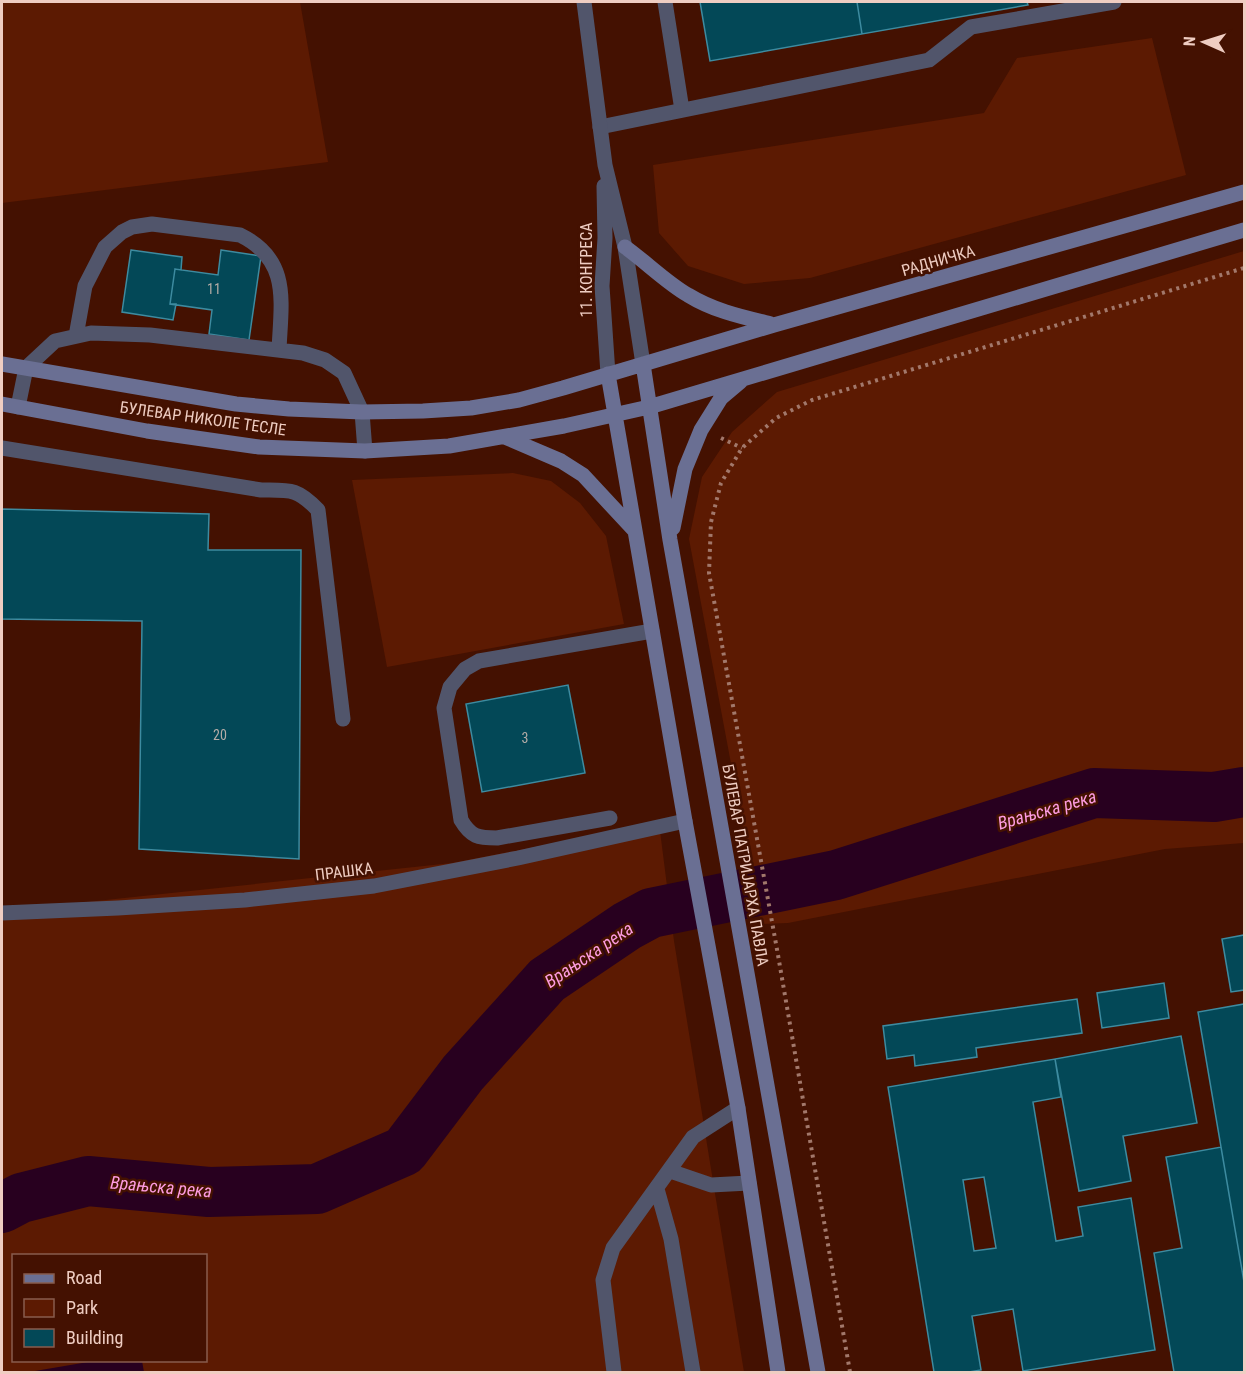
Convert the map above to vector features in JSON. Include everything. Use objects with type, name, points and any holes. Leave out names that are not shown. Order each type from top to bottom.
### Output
[{"type":"main road","name":"РАДНИЧКА","points":[[643,364],[1245,192]]},
{"type":"main road","points":[[649,407],[1245,230]]},
{"type":"main road","points":[[625,247],[686,294],[706,305],[730,315],[774,325]]},
{"type":"main road","name":"БУЛЕВАР НИКОЛЕ ТЕСЛЕ","points":[[2,364],[236,404],[362,412],[471,408],[519,400],[643,364]]},
{"type":"main road","name":"БУЛЕВАР ПАТРИЈАРХА ПАВЛА","points":[[643,364],[670,540],[818,1372]]},
{"type":"main road","points":[[608,374],[688,841],[738,1108],[778,1372]]},
{"type":"main road","points":[[670,540],[685,469],[701,430],[721,398],[745,378]]},
{"type":"main road","name":"БУЛЕВАР НИКОЛЕ ТЕСЛЕ","points":[[2,404],[147,431],[259,447],[365,451],[449,446],[614,416],[649,407]]},
{"type":"main road","points":[[505,436],[561,461],[583,475],[634,531]]},
{"type":"street","name":"11. КОНГРЕСА","points":[[584,2],[605,165],[625,247],[643,364]]},
{"type":"street","points":[[665,2],[682,110]]},
{"type":"street","points":[[600,127],[929,60],[971,27],[1114,2]]},
{"type":"street","name":"11. КОНГРЕСА","points":[[605,165],[602,286],[608,374]]},
{"type":"street","points":[[76,336],[85,286],[105,247],[122,232],[132,227],[152,224],[240,235],[264,250],[279,276],[281,317],[279,350]]},
{"type":"street","points":[[238,252],[240,235]]},
{"type":"street","points":[[18,407],[26,368],[56,341],[101,332],[228,341],[303,353],[325,360],[344,373],[362,412],[365,451]]},
{"type":"street","points":[[2,448],[261,490],[289,490],[305,496],[318,510],[343,719]]},
{"type":"street","points":[[610,818],[510,836],[480,838],[467,831],[461,820],[444,708],[450,687],[465,669],[479,661],[652,631]]},
{"type":"street","name":"ПРАШКА","points":[[2,913],[153,906],[374,886],[518,858],[685,821]]},
{"type":"street","points":[[510,836],[518,858]]},
{"type":"street","points":[[614,1372],[603,1280],[613,1248],[693,1137],[738,1108]]},
{"type":"street","points":[[670,1171],[711,1185],[749,1183]]},
{"type":"street","points":[[657,1189],[671,1239],[693,1372]]},
{"type":"path","points":[[850,1372],[709,573],[711,522],[721,483],[742,448],[776,418],[812,400],[1245,268]]},
{"type":"green space","points":[[2,2],[300,2],[328,162],[2,203]]},
{"type":"green space","points":[[1152,38],[1186,175],[810,278],[744,284],[688,266],[659,233],[653,165],[984,113],[1017,58]]},
{"type":"green space","points":[[1244,251],[1244,843],[1165,849],[788,923],[761,924],[689,539],[702,477],[732,432],[777,392]]},
{"type":"green space","points":[[513,473],[551,481],[580,503],[606,536],[624,624],[387,667],[352,480]]},
{"type":"green space","points":[[659,823],[674,941],[744,1372],[2,1372],[2,911],[452,863]]},
{"type":"shaded area","points":[[88,1362],[142,1362],[144,1372],[35,1371]]},
{"type":"building","points":[[700,2],[857,2],[862,34],[710,61]]},
{"type":"building","points":[[857,2],[1027,2],[1028,5],[862,34]]},
{"type":"building","points":[[131,250],[182,257],[181,270],[175,269],[170,304],[176,304],[173,320],[122,312]]},
{"type":"building","points":[[221,250],[261,256],[249,340],[209,334],[212,310],[170,304],[175,269],[218,275]]},
{"type":"building","points":[[2,509],[209,514],[208,550],[301,550],[299,859],[139,849],[142,621],[2,619]]},
{"type":"building","points":[[568,685],[585,773],[482,792],[466,704]]},
{"type":"building","points":[[1244,935],[1244,990],[1231,992],[1222,939]]},
{"type":"building","points":[[1164,983],[1169,1018],[1102,1028],[1097,993]]},
{"type":"building","points":[[1077,999],[1082,1033],[976,1048],[977,1057],[915,1066],[914,1055],[887,1059],[883,1026]]},
{"type":"building","points":[[1244,1004],[1244,1282],[1198,1012]]},
{"type":"building","points":[[1181,1036],[1197,1123],[1123,1136],[1131,1181],[1079,1191],[1055,1059]]},
{"type":"building","points":[[1055,1059],[1061,1097],[1033,1102],[1056,1241],[1083,1236],[1078,1207],[1131,1198],[1155,1350],[1023,1371],[1013,1309],[972,1316],[981,1370],[934,1372],[888,1087]],"holes":[[[984,1177],[996,1248],[974,1251],[963,1180]]]},
{"type":"building","points":[[1221,1147],[1244,1282],[1244,1372],[1174,1372],[1154,1253],[1182,1248],[1166,1157]]},
{"type":"waterway","name":"Врањска река","points":[[2,1208],[21,1198],[88,1181],[209,1192],[317,1189],[404,1151],[463,1073],[547,980],[627,926],[651,913],[836,875],[1094,793],[1214,797],[1244,792]]}]
